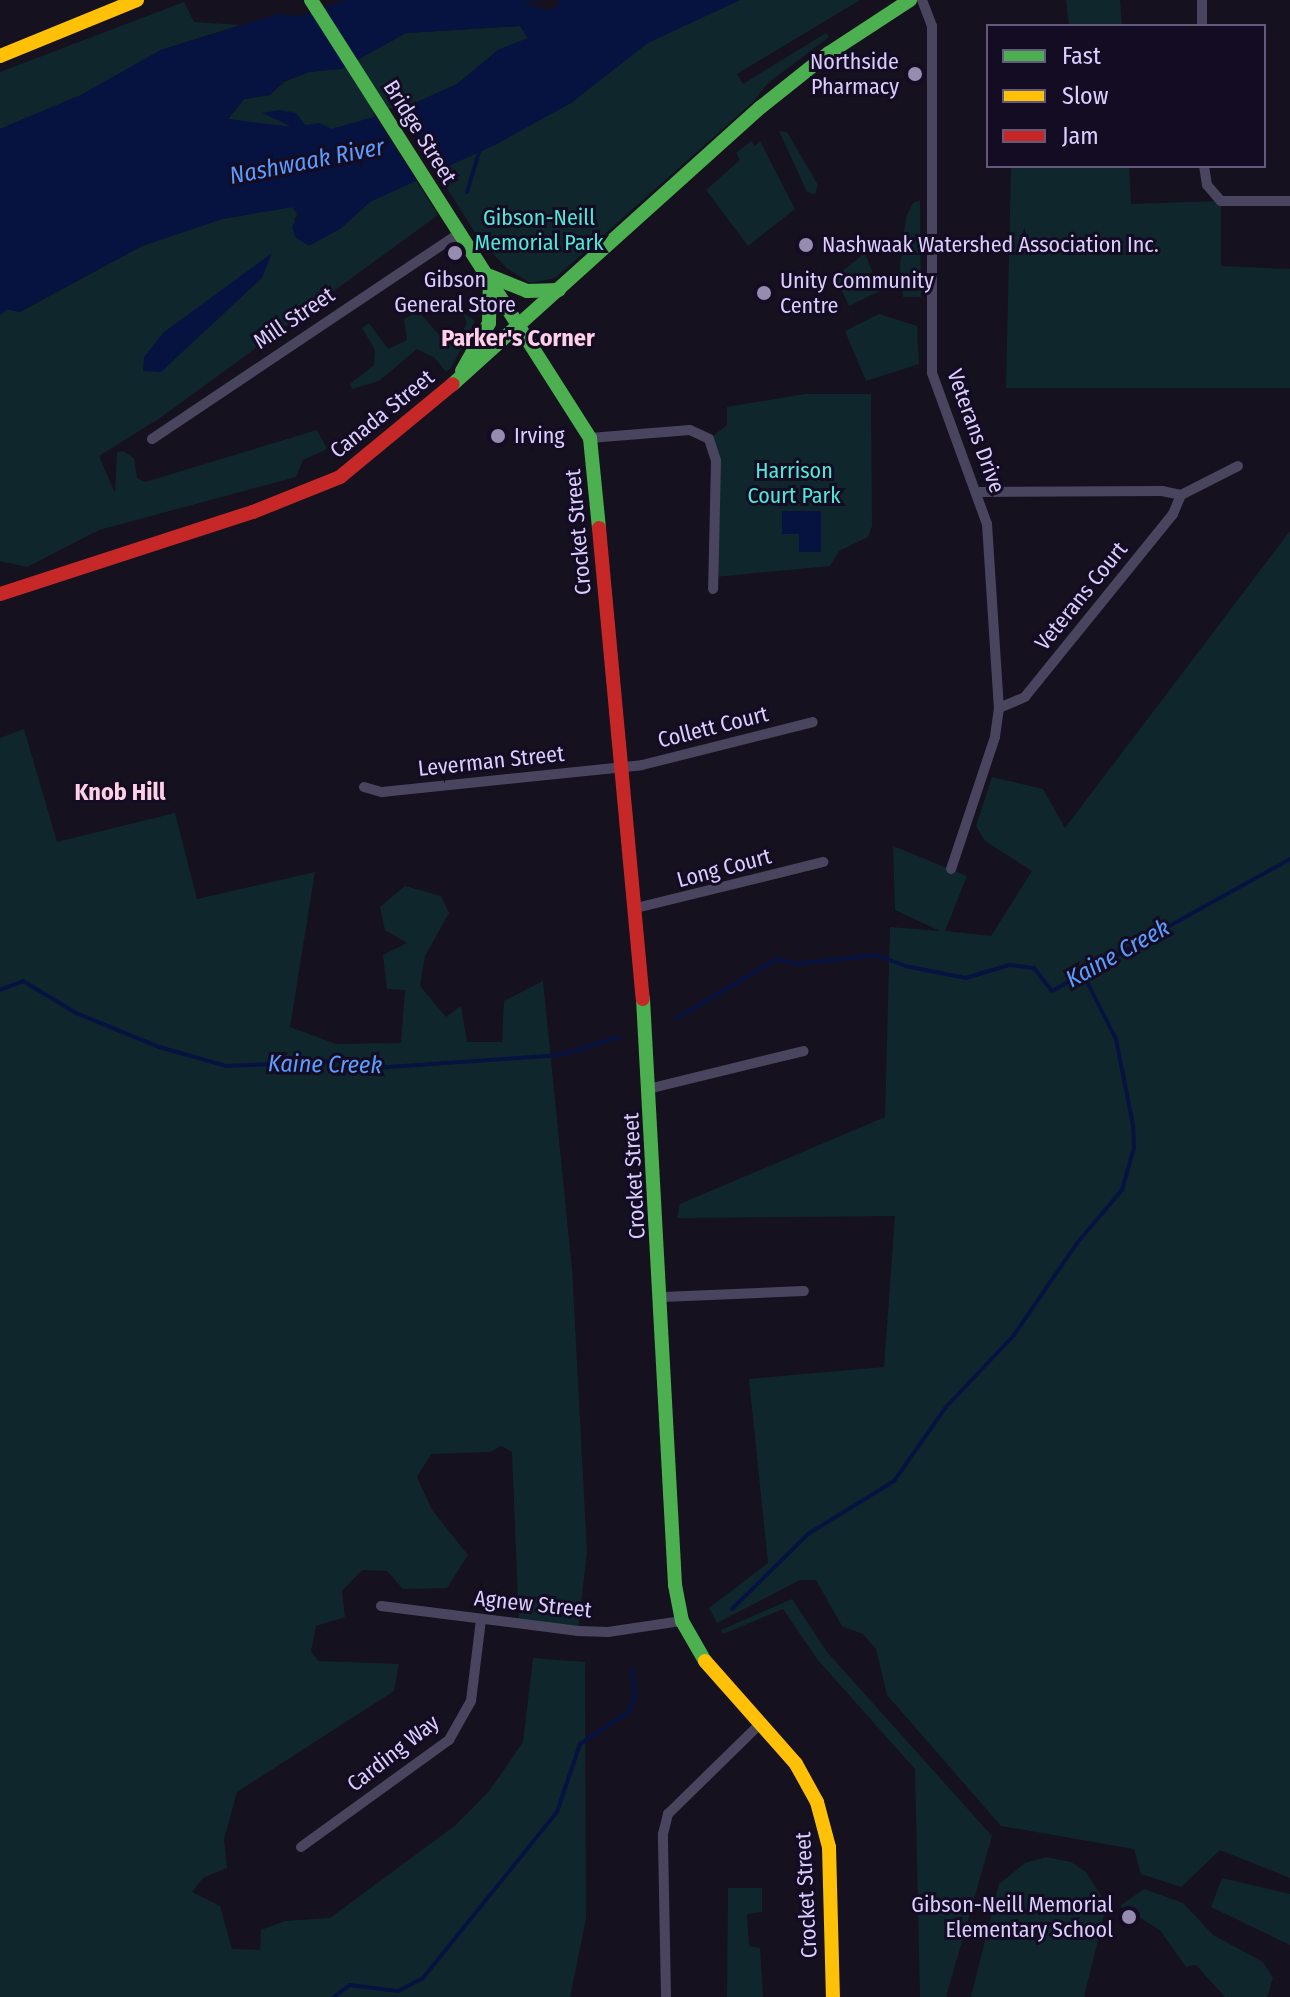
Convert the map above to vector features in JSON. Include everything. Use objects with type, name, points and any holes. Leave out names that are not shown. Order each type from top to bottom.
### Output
[{"type":"street","points":[[0,56],[137,0]]},
{"type":"street","name":"Bridge Street","points":[[311,0],[521,327]]},
{"type":"street","name":"Canada Street","points":[[0,594],[316,488],[362,462],[521,327],[761,107],[829,53],[910,0]]},
{"type":"street","name":"Veterans Drive","points":[[922,0],[932,26],[932,373],[979,492],[993,557],[999,708],[995,737],[951,869]]},
{"type":"street","points":[[1202,0],[1202,24]]},
{"type":"street","points":[[1204,168],[1207,185],[1221,201],[1290,201]]},
{"type":"street","name":"Mill Street","points":[[152,439],[461,232]]},
{"type":"street","points":[[451,388],[485,338],[491,307],[490,276],[527,291],[559,290]]},
{"type":"street","name":"Crocket Street","points":[[521,327],[590,438],[652,1088],[675,1585],[682,1621],[712,1672],[805,1778],[825,1826],[833,1997]]},
{"type":"street","points":[[590,438],[690,430],[709,439],[716,461],[713,589]]},
{"type":"street","points":[[979,492],[1162,491],[1181,495],[1238,466]]},
{"type":"street","name":"Veterans Court","points":[[999,708],[1025,697],[1173,514],[1181,495]]},
{"type":"street","name":"Collett Court","points":[[623,767],[662,762],[813,722]]},
{"type":"street","name":"Leverman Street","points":[[364,787],[382,792],[623,767]]},
{"type":"street","name":"Long Court","points":[[636,908],[823,862]]},
{"type":"street","points":[[652,1088],[804,1051]]},
{"type":"street","points":[[662,1297],[804,1291]]},
{"type":"street","name":"Agnew Street","points":[[381,1606],[481,1620],[608,1632],[682,1621]]},
{"type":"street","name":"Carding Way","points":[[301,1847],[455,1732],[471,1701],[481,1620]]},
{"type":"street","points":[[666,1997],[662,1851],[668,1814],[760,1724]]},
{"type":"green space","name":"Gibson-Neill Memorial Park","points":[[740,0],[860,0],[737,74],[743,84],[826,33],[829,37],[768,83],[753,102],[555,278],[530,283],[507,268],[481,242],[436,171],[571,103],[648,42]]},
{"type":"green space","points":[[1066,0],[1120,0],[1122,24],[1069,24]]},
{"type":"green space","points":[[184,2],[194,22],[240,25],[161,50],[81,95],[0,129],[0,72]]},
{"type":"green space","points":[[520,26],[528,38],[498,50],[457,84],[402,109],[332,129],[305,125],[291,111],[280,121],[293,128],[228,119],[244,99],[270,95],[284,82],[309,72],[341,69],[406,33]]},
{"type":"green space","points":[[779,131],[787,132],[818,185],[815,194],[807,192]]},
{"type":"green space","points":[[751,141],[755,146],[760,141],[795,209],[748,246],[706,190],[740,160],[736,153]]},
{"type":"green space","points":[[1011,168],[1129,168],[1131,204],[1221,201],[1221,266],[1290,269],[1290,388],[1006,388]]},
{"type":"green space","points":[[415,179],[438,215],[160,418],[99,456],[115,493],[117,452],[123,451],[134,458],[137,478],[145,482],[317,430],[327,449],[303,460],[296,477],[99,530],[27,567],[0,561],[0,315],[7,309],[20,312],[142,246],[222,219],[292,207],[298,211],[294,221],[340,229],[370,202]]},
{"type":"green space","points":[[920,200],[921,297],[903,297],[900,266],[906,217],[913,203]]},
{"type":"green space","points":[[865,253],[880,291],[849,306],[835,277]]},
{"type":"green space","points":[[418,311],[448,345],[458,341],[467,323],[462,312],[475,321],[451,368],[446,372],[435,358],[417,349],[379,381],[352,389],[350,384],[374,365],[375,350],[362,328],[369,323],[388,349],[407,340],[404,319]]},
{"type":"green space","points":[[879,314],[917,326],[919,364],[866,381],[845,331]]},
{"type":"green space","name":"Harrison Court Park","points":[[805,394],[871,394],[872,526],[868,537],[839,551],[830,566],[715,577],[716,461],[709,439],[727,425],[727,407]]},
{"type":"green space","points":[[1290,531],[1290,1878],[1220,1850],[1181,1887],[1141,1874],[1134,1849],[1001,1826],[887,1695],[876,1649],[863,1634],[842,1626],[816,1580],[800,1580],[717,1623],[709,1608],[768,1563],[749,1379],[884,1367],[895,1216],[677,1218],[680,1204],[885,1117],[890,927],[940,931],[895,910],[893,846],[967,876],[945,931],[991,936],[1032,871],[985,841],[976,826],[992,777],[1043,789],[1065,828]]},
{"type":"green space","points":[[24,729],[57,842],[175,813],[197,899],[315,872],[290,1027],[336,1044],[401,1043],[405,990],[387,989],[383,955],[407,943],[385,930],[380,907],[405,886],[441,896],[449,913],[425,956],[420,986],[446,1017],[461,1006],[467,1042],[502,1042],[504,1001],[543,981],[572,1269],[587,1552],[578,1631],[519,1625],[512,1452],[501,1446],[490,1452],[431,1454],[417,1477],[432,1510],[468,1555],[447,1588],[403,1589],[387,1571],[362,1570],[342,1591],[345,1617],[316,1626],[311,1651],[318,1661],[399,1664],[394,1691],[237,1792],[224,1839],[227,1868],[203,1878],[192,1892],[220,1906],[232,1949],[260,1950],[261,1930],[285,1921],[330,1918],[456,1825],[490,1790],[523,1742],[533,1658],[585,1662],[586,1919],[570,1997],[0,1997],[0,738]]},
{"type":"green space","points":[[792,1599],[827,1652],[992,1836],[946,1997],[920,1997],[915,1769],[817,1659],[783,1609],[723,1634],[721,1630]]},
{"type":"green space","points":[[1046,1857],[1071,1862],[1086,1872],[1103,1899],[1104,1915],[1084,1997],[971,1997],[999,1884],[1025,1863]]},
{"type":"green space","points":[[1222,1878],[1290,1894],[1290,1945],[1211,1907]]},
{"type":"green space","points":[[728,1888],[762,1888],[762,1912],[747,1914],[749,1946],[760,1948],[763,1997],[727,1997]]},
{"type":"green space","points":[[1144,1889],[1183,1903],[1213,1935],[1263,1962],[1273,1978],[1267,1997],[1225,1997],[1196,1965],[1186,1967],[1160,1930],[1120,1906]]},
{"type":"water","name":"Nashwaak River","points":[[346,0],[547,0],[523,2],[547,11],[561,4],[556,0],[740,0],[648,43],[571,103],[495,145],[370,202],[340,229],[309,246],[295,237],[292,226],[299,216],[292,207],[222,219],[142,246],[19,312],[7,309],[0,315],[0,129],[81,95],[161,50],[278,14],[300,16]],"holes":[[[520,26],[528,38],[498,50],[457,84],[402,109],[332,129],[319,123],[305,125],[296,113],[280,110],[262,113],[293,127],[228,119],[244,99],[270,95],[284,81],[309,72],[341,69],[406,33]]]},
{"type":"water","points":[[272,253],[262,278],[161,372],[143,371],[144,357],[164,332]]},
{"type":"water","points":[[782,511],[821,511],[821,552],[799,552],[799,534],[782,534]]},
{"type":"pier","points":[[396,107],[439,174],[418,183],[373,113]]},
{"type":"waterway","points":[[467,192],[480,149]]},
{"type":"waterway","name":"Kaine Creek","points":[[677,1018],[777,959],[797,964],[877,955],[905,966],[966,978],[1009,965],[1034,968],[1052,991],[1290,859]]},
{"type":"waterway","points":[[732,1609],[808,1534],[894,1481],[946,1407],[1014,1335],[1077,1243],[1122,1190],[1134,1148],[1133,1125],[1116,1039],[1083,974]]},
{"type":"waterway","name":"Kaine Creek","points":[[0,990],[23,981],[76,1013],[159,1047],[226,1066],[339,1061],[375,1068],[561,1055],[619,1037]]},
{"type":"waterway","points":[[334,1997],[350,1985],[398,1991],[423,1978],[557,1812],[580,1744],[630,1711],[635,1696],[632,1669]]},
{"type":"traffic: fast","points":[[311,0],[590,438],[599,528]]},
{"type":"traffic: fast","points":[[453,384],[761,107],[829,53],[910,0]]},
{"type":"traffic: fast","points":[[490,276],[527,291],[559,290]]},
{"type":"traffic: fast","points":[[462,371],[489,323],[490,280]]},
{"type":"traffic: fast","points":[[643,999],[675,1585],[682,1621],[705,1661]]},
{"type":"traffic: slow","points":[[0,56],[137,0]]},
{"type":"traffic: slow","points":[[705,1661],[796,1764],[817,1802],[829,1847],[833,1997]]},
{"type":"traffic: jam","points":[[0,594],[253,512],[340,477],[453,384]]},
{"type":"traffic: jam","points":[[599,528],[643,999]]},
{"type":"place","name":"Northside Pharmacy","points":[[915,74]]},
{"type":"place","name":"Nashwaak Watershed Association Inc.","points":[[806,245]]},
{"type":"place","name":"Gibson General Store","points":[[455,253]]},
{"type":"place","name":"Unity Community Centre","points":[[764,293]]},
{"type":"place","name":"Irving","points":[[498,436]]},
{"type":"place","name":"Gibson-Neill Memorial Elementary School","points":[[1129,1917]]},
{"type":"district","name":"Parker's Corner","points":[[518,339]]},
{"type":"district","name":"Knob Hill","points":[[120,793]]}]
